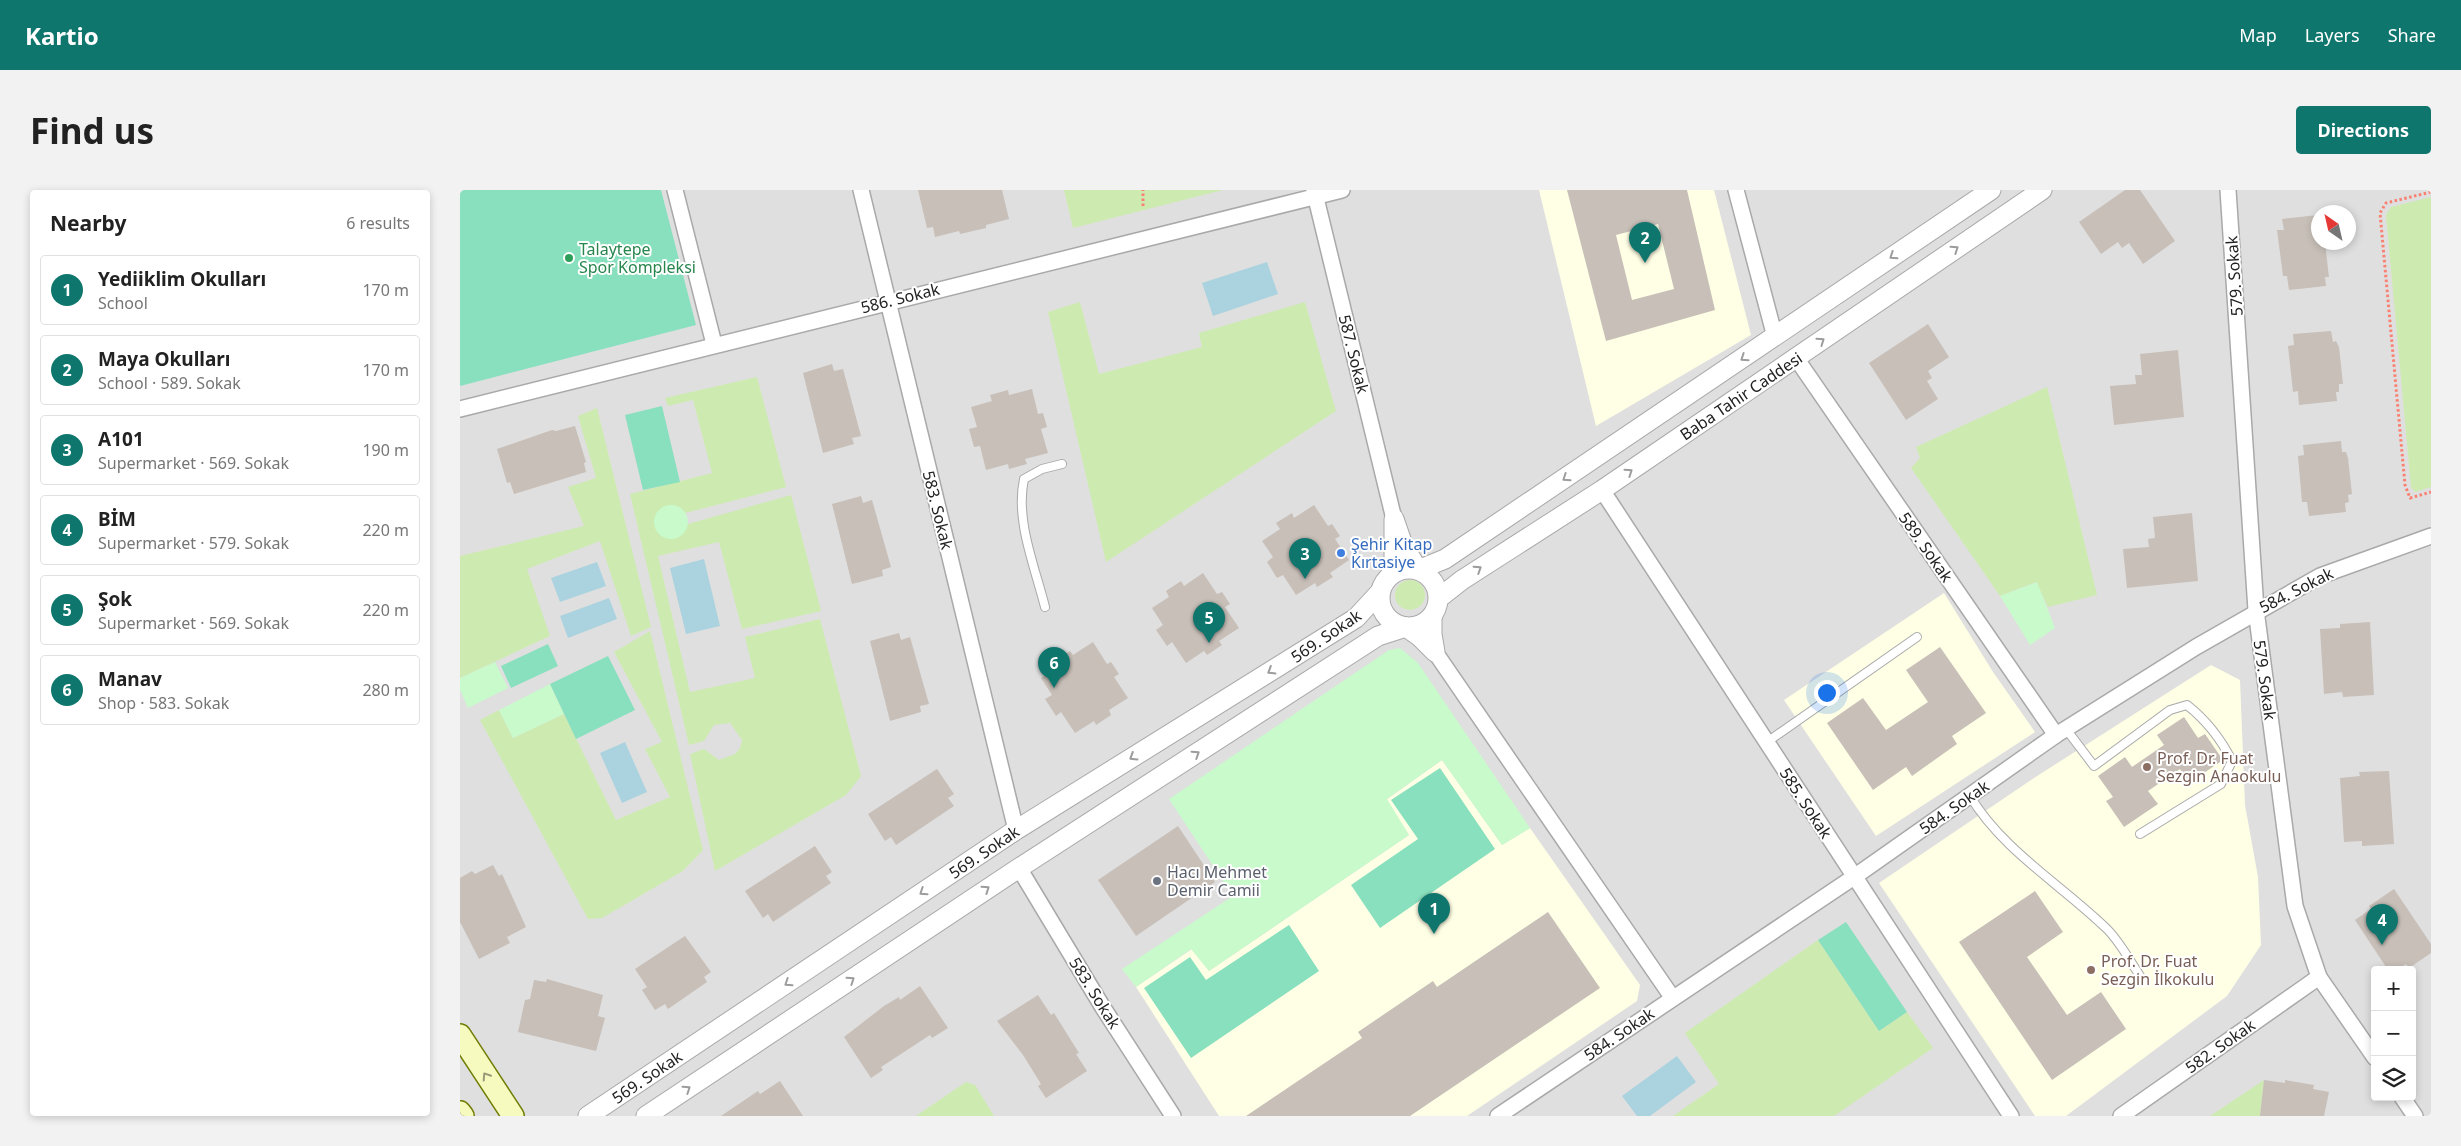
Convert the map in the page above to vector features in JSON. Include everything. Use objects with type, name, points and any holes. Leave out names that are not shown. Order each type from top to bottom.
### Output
[{"type":"main road","points":[[460,1035],[513,1116]]},
{"type":"main road","points":[[460,1112],[463,1116]]},
{"type":"street","points":[[675,190],[714,344]]},
{"type":"street","name":"583. Sokak","points":[[861,190],[1016,830]]},
{"type":"street","name":"586. Sokak","points":[[460,409],[1314,193],[1342,190]]},
{"type":"street","points":[[1736,190],[1775,337]]},
{"type":"street","name":"Baba Tahir Caddesi","points":[[1418,570],[1445,559],[1991,190]]},
{"type":"street","name":"Baba Tahir Caddesi","points":[[1438,598],[1462,580],[1602,490],[2042,190]]},
{"type":"street","name":"579. Sokak","points":[[2228,190],[2256,610],[2295,906],[2319,977],[2374,1056]]},
{"type":"street","name":"587. Sokak","points":[[1314,193],[1394,519]]},
{"type":"street","name":"589. Sokak","points":[[1796,358],[2061,732]]},
{"type":"street","name":"585. Sokak","points":[[1602,490],[2011,1116]]},
{"type":"street","points":[[1394,519],[1403,545],[1418,570],[1433,581],[1438,598],[1432,616],[1435,652]]},
{"type":"street","points":[[1394,519],[1394,561],[1391,575],[1380,592],[1380,601],[1385,615],[1396,625],[1406,627],[1435,652],[1672,997]]},
{"type":"street","name":"584. Sokak","points":[[1498,1116],[1672,997],[1854,877],[2061,732],[2256,610],[2320,576],[2431,536]]},
{"type":"street","points":[[1391,575],[1408,568],[1418,570]]},
{"type":"street","name":"569. Sokak","points":[[588,1116],[1016,830],[1356,618],[1380,592]]},
{"type":"street","points":[[646,1116],[1019,868],[1378,636],[1406,627],[1416,626],[1432,616]]},
{"type":"street","name":"583. Sokak","points":[[1019,868],[1102,1006],[1173,1116]]},
{"type":"street","name":"582. Sokak","points":[[2121,1116],[2319,977]]},
{"type":"street","points":[[2405,1101],[2415,1116]]},
{"type":"lane","points":[[1045,607],[1026,533],[1020,497],[1024,479],[1042,469],[1062,464]]},
{"type":"lane","points":[[1767,742],[1917,637]]},
{"type":"lane","points":[[2061,732],[2094,766],[2170,710],[2187,705],[2200,715],[2224,744],[2232,761],[2221,784],[2140,834]]},
{"type":"lane","points":[[1970,796],[1981,814],[2035,868],[2109,931],[2140,976]]},
{"type":"path","points":[[1143,206],[1144,190]]},
{"type":"path","points":[[2431,192],[2386,203],[2380,213],[2405,485],[2410,498],[2431,492]]},
{"type":"shaded area","points":[[460,190],[2431,190],[2431,1116],[460,1116]]},
{"type":"shaded area","points":[[1539,190],[1714,190],[1751,335],[1596,426]]},
{"type":"shaded area","points":[[1944,593],[1993,672],[2035,732],[1876,836],[1784,700]]},
{"type":"shaded area","name":"Prof. Dr. Fuat Sezgin İlkokulu","points":[[2211,665],[2240,680],[2245,805],[2258,877],[2261,945],[2227,996],[2066,1116],[2035,1116],[1879,883],[2034,778]]},
{"type":"shaded area","points":[[1442,760],[1502,845],[1530,828],[1640,985],[1637,1001],[1467,1116],[1219,1116],[1136,987],[1192,949],[1209,971],[1409,835],[1386,800]]},
{"type":"green space","name":"Talaytepe Spor Kompleksi","points":[[460,190],[661,190],[696,325],[460,386]]},
{"type":"green space","points":[[1064,190],[1223,190],[1073,228]]},
{"type":"green space","points":[[2431,197],[2431,487],[2415,492],[2411,487],[2386,215],[2391,207]]},
{"type":"green space","points":[[1080,302],[1099,374],[1202,347],[1199,333],[1305,302],[1336,411],[1106,562],[1048,312]]},
{"type":"green space","points":[[757,377],[786,487],[685,513],[682,509],[666,506],[658,512],[667,538],[671,538],[683,533],[688,524],[791,495],[821,611],[742,629],[719,542],[658,556],[690,692],[755,678],[745,637],[820,619],[861,776],[846,795],[715,871],[690,754],[704,749],[719,760],[735,754],[740,748],[742,740],[730,723],[714,725],[704,741],[689,745],[630,494],[712,473],[693,400],[668,406],[665,398]]},
{"type":"green space","points":[[2047,387],[2097,595],[2048,607],[2036,582],[2000,596],[1911,468],[1920,458],[1916,447]]},
{"type":"green space","points":[[662,406],[680,482],[643,490],[625,415]]},
{"type":"green space","points":[[597,408],[651,627],[631,636],[600,541],[527,569],[550,636],[460,678],[460,556],[584,526],[568,487],[596,478],[578,416]]},
{"type":"green space","points":[[671,505],[683,510],[688,522],[683,534],[671,539],[659,534],[654,522],[659,510]]},
{"type":"green space","points":[[1410,580],[1421,584],[1425,595],[1421,606],[1410,610],[1399,606],[1395,595],[1399,584]]},
{"type":"green space","points":[[2037,582],[2055,628],[2030,645],[2000,596]]},
{"type":"green space","points":[[650,631],[703,850],[683,871],[602,918],[588,919],[480,720],[499,710],[513,738],[564,714],[616,820],[670,797],[645,749],[662,742],[614,652]]},
{"type":"green space","points":[[548,644],[558,666],[511,688],[501,666]]},
{"type":"green space","points":[[1400,648],[1418,663],[1530,828],[1502,845],[1442,760],[1387,799],[1409,835],[1209,971],[1191,949],[1136,987],[1122,969],[1233,896],[1169,799],[1389,650]]},
{"type":"green space","points":[[608,656],[635,710],[576,739],[550,684]]},
{"type":"green space","points":[[495,662],[508,688],[468,708],[460,690],[460,678]]},
{"type":"green space","points":[[550,684],[564,714],[513,738],[499,710]]},
{"type":"green space","points":[[1440,768],[1495,849],[1380,928],[1351,885],[1418,839],[1391,800]]},
{"type":"green space","points":[[1846,922],[1907,1012],[1879,1031],[1818,940]]},
{"type":"green space","points":[[1289,925],[1319,971],[1191,1058],[1144,988],[1190,957],[1206,980]]},
{"type":"green space","points":[[1818,940],[1879,1031],[1907,1012],[1933,1048],[1834,1116],[1673,1116],[1719,1084],[1685,1033]]},
{"type":"green space","points":[[2264,1080],[2260,1116],[2210,1116]]},
{"type":"green space","points":[[966,1082],[975,1085],[994,1116],[916,1116]]},
{"type":"water","points":[[1267,262],[1278,294],[1213,316],[1202,283]]},
{"type":"water","points":[[704,559],[720,626],[686,634],[670,568]]},
{"type":"water","points":[[597,562],[606,586],[560,602],[551,578]]},
{"type":"water","points":[[609,598],[617,619],[568,638],[560,616]]},
{"type":"water","points":[[625,742],[647,792],[622,803],[600,753]]},
{"type":"water","points":[[1677,1056],[1696,1082],[1650,1116],[1637,1116],[1622,1096]]},
{"type":"building","points":[[918,190],[1002,190],[1009,219],[986,225],[986,228],[960,234],[959,231],[935,237],[933,227],[927,228]]},
{"type":"building","points":[[1567,190],[1687,190],[1715,310],[1606,341]],"holes":[[[1658,224],[1674,289],[1632,300],[1616,235]]]},
{"type":"building","points":[[2125,190],[2140,190],[2175,241],[2143,264],[2129,243],[2122,248],[2118,242],[2101,254],[2079,222]]},
{"type":"building","points":[[2311,216],[2311,250],[2326,250],[2329,277],[2325,277],[2326,286],[2289,290],[2287,276],[2283,276],[2277,230],[2284,230],[2282,219]]},
{"type":"building","points":[[1928,324],[1949,357],[1928,371],[1932,378],[1927,381],[1938,399],[1906,420],[1869,363]]},
{"type":"building","points":[[2331,331],[2333,342],[2336,341],[2339,347],[2343,384],[2339,384],[2339,392],[2336,392],[2337,401],[2299,405],[2298,391],[2293,392],[2288,346],[2294,345],[2293,334]]},
{"type":"building","points":[[2178,350],[2184,417],[2114,425],[2110,386],[2136,384],[2135,375],[2142,375],[2140,354]]},
{"type":"building","points":[[832,364],[834,371],[843,369],[861,436],[852,438],[854,444],[823,453],[803,373]]},
{"type":"building","points":[[1032,389],[1038,414],[1043,413],[1047,427],[1041,429],[1048,453],[1025,459],[1027,464],[1009,469],[1008,464],[986,470],[980,446],[974,447],[969,429],[977,427],[971,407],[992,401],[990,395],[1008,390],[1009,395]]},
{"type":"building","points":[[575,426],[586,462],[584,463],[586,472],[514,494],[510,482],[507,483],[497,449],[552,430],[556,431]]},
{"type":"building","points":[[2341,441],[2342,452],[2346,452],[2348,458],[2352,494],[2348,495],[2349,502],[2345,503],[2346,512],[2309,516],[2307,502],[2302,502],[2298,456],[2304,455],[2303,445]]},
{"type":"building","points":[[861,496],[863,503],[872,500],[891,567],[882,570],[883,576],[852,584],[832,504]]},
{"type":"building","points":[[1314,505],[1328,526],[1332,524],[1340,536],[1335,539],[1349,560],[1330,573],[1333,577],[1317,587],[1315,583],[1296,595],[1283,575],[1277,578],[1267,562],[1273,557],[1262,541],[1280,529],[1276,523],[1292,513],[1294,518]]},
{"type":"building","points":[[2192,513],[2198,581],[2127,588],[2123,549],[2149,547],[2148,539],[2155,538],[2153,517]]},
{"type":"building","points":[[1203,573],[1217,594],[1222,592],[1230,604],[1225,607],[1239,628],[1219,641],[1222,645],[1207,655],[1204,651],[1186,663],[1172,642],[1167,646],[1156,630],[1163,625],[1152,608],[1169,597],[1166,591],[1181,581],[1184,586]]},
{"type":"building","points":[[2370,622],[2374,695],[2343,697],[2342,692],[2324,694],[2320,629],[2340,628],[2340,624]]},
{"type":"building","points":[[899,633],[901,640],[910,637],[929,704],[920,706],[921,712],[890,721],[870,641]]},
{"type":"building","points":[[1093,642],[1107,664],[1111,662],[1119,674],[1114,677],[1128,698],[1109,710],[1111,715],[1096,725],[1094,721],[1075,733],[1061,712],[1056,716],[1045,699],[1052,695],[1041,678],[1059,666],[1055,661],[1070,651],[1073,655]]},
{"type":"building","points":[[1940,647],[1986,713],[1952,736],[1957,744],[1912,776],[1906,767],[1873,790],[1827,723],[1863,698],[1886,730],[1928,702],[1906,670]]},
{"type":"building","points":[[2184,717],[2198,738],[2205,734],[2223,760],[2189,783],[2180,769],[2148,791],[2158,804],[2124,827],[2106,801],[2113,797],[2098,776],[2125,757],[2132,767],[2164,745],[2157,735]]},
{"type":"building","points":[[937,769],[954,794],[948,798],[954,806],[896,845],[891,837],[885,841],[868,814]]},
{"type":"building","points":[[2389,771],[2394,844],[2362,846],[2362,841],[2344,842],[2340,778],[2360,776],[2359,772]]},
{"type":"building","name":"Hacı Mehmet Demir Camii","points":[[1178,826],[1215,882],[1136,936],[1098,880]]},
{"type":"building","points":[[815,846],[832,872],[826,876],[831,883],[773,922],[768,914],[763,918],[745,891]]},
{"type":"building","points":[[493,865],[499,876],[502,874],[526,927],[507,937],[510,943],[479,959],[460,922],[460,878],[472,871],[475,874]]},
{"type":"building","points":[[2394,889],[2431,944],[2431,953],[2412,966],[2406,964],[2403,966],[2385,966],[2355,920],[2371,909],[2369,906]]},
{"type":"building","points":[[2035,891],[2063,932],[2027,957],[2067,1015],[2101,992],[2126,1029],[2052,1080],[1959,942]]},
{"type":"building","points":[[1548,912],[1600,988],[1410,1116],[1246,1116],[1362,1038],[1358,1032],[1433,981],[1437,987]]},
{"type":"building","points":[[685,936],[711,972],[704,977],[707,982],[668,1009],[665,1004],[655,1010],[642,990],[647,987],[635,969]]},
{"type":"building","points":[[547,979],[603,995],[598,1016],[605,1018],[596,1051],[518,1032],[525,1000],[530,999],[534,980],[546,982]]},
{"type":"building","points":[[920,986],[948,1028],[932,1038],[930,1035],[881,1067],[883,1070],[871,1078],[844,1037],[884,1006],[899,997],[900,1000]]},
{"type":"building","points":[[1038,995],[1051,1015],[1054,1013],[1079,1053],[1076,1054],[1087,1071],[1046,1098],[1038,1086],[1041,1084],[1023,1055],[997,1021]]},
{"type":"building","points":[[2264,1080],[2285,1083],[2285,1080],[2314,1085],[2313,1089],[2329,1092],[2324,1116],[2260,1116]]},
{"type":"building","points":[[780,1081],[803,1116],[721,1116],[758,1091],[760,1094]]},
{"type":"place","name":"Talaytepe Spor Kompleksi","points":[[569,258]]},
{"type":"place","name":"Maya Okulları","points":[[1645,263]]},
{"type":"place","name":"Şehir Kitap Kırtasiye","points":[[1341,553]]},
{"type":"place","name":"A101","points":[[1305,579]]},
{"type":"place","name":"Şok","points":[[1209,643]]},
{"type":"place","name":"Manav","points":[[1054,688]]},
{"type":"place","name":"Prof. Dr. Fuat Sezgin Anaokulu","points":[[2147,767]]},
{"type":"place","name":"Hacı Mehmet Demir Camii","points":[[1157,881]]},
{"type":"place","name":"Yediiklim Okulları","points":[[1434,934]]},
{"type":"place","name":"BİM","points":[[2382,945]]},
{"type":"place","name":"Prof. Dr. Fuat Sezgin İlkokulu","points":[[2091,970]]}]
